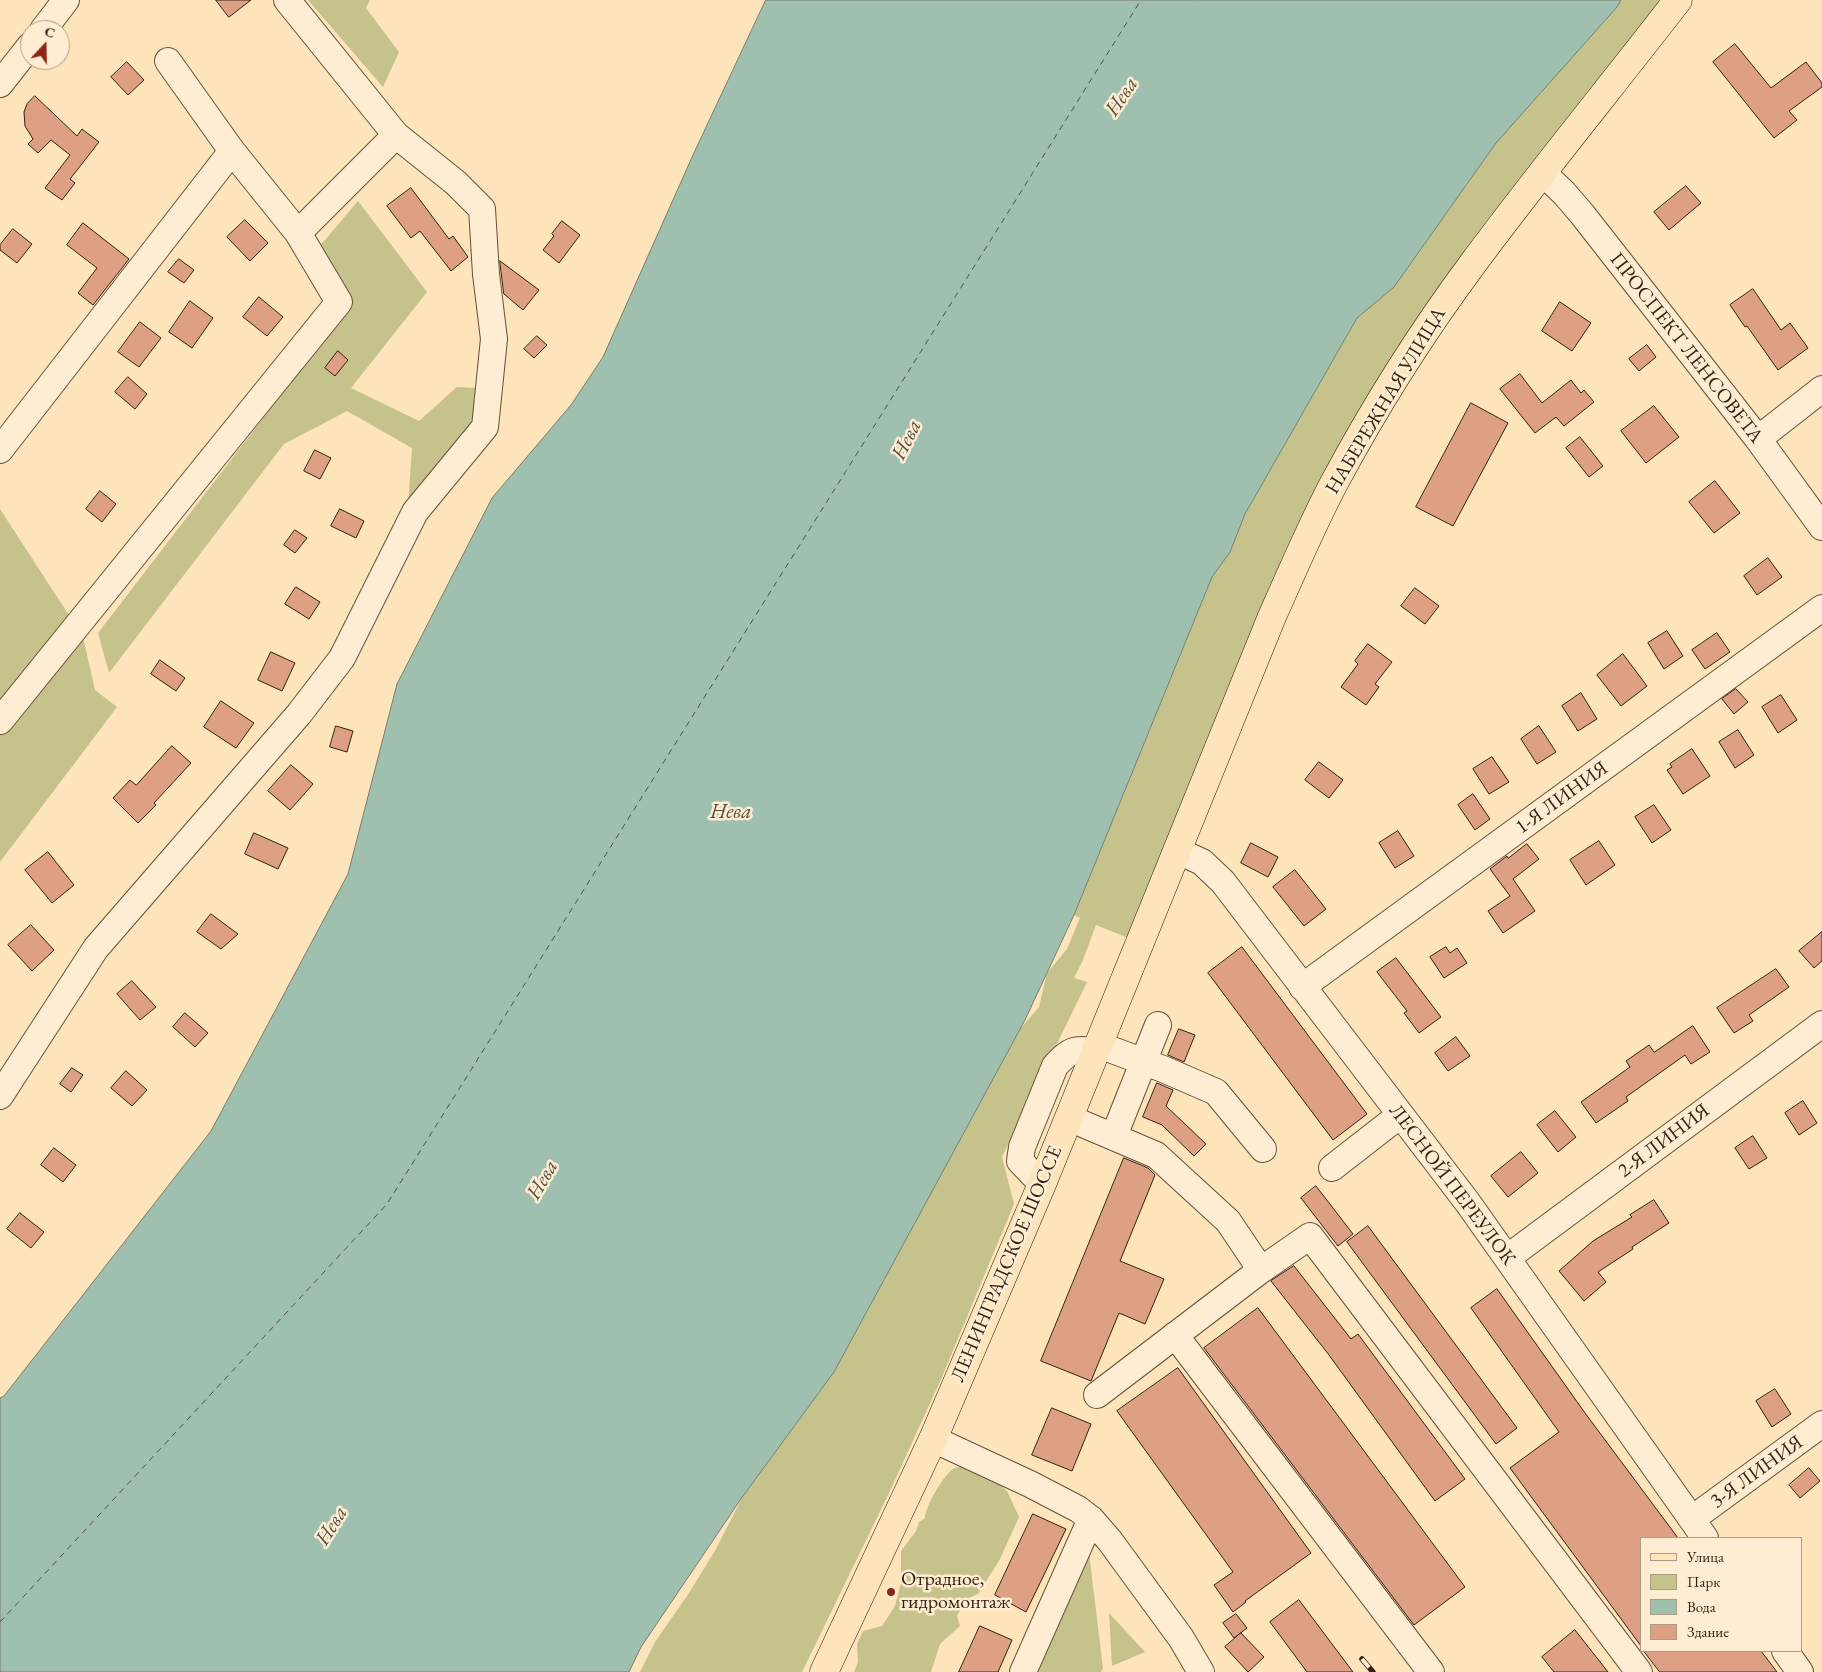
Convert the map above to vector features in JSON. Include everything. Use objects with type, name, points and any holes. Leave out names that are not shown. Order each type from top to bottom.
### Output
[{"type":"main road","name":"НАБЕРЕЖНАЯ УЛИЦА","points":[[1178,851],[1271,619],[1299,556],[1333,485],[1374,414],[1417,345],[1473,263],[1678,0]]},
{"type":"main road","name":"ЛЕНИНГРАДСКОЕ ШОССЕ","points":[[824,1672],[933,1439],[1042,1184],[1178,851]]},
{"type":"street","points":[[51,20],[66,0]]},
{"type":"street","points":[[0,1096],[96,948],[299,714],[342,658],[415,512],[484,427],[494,339],[486,274],[482,209],[456,183],[396,135],[286,0]]},
{"type":"street","points":[[0,84],[20,59]]},
{"type":"street","points":[[0,721],[339,302],[298,233],[232,151],[168,61]]},
{"type":"street","points":[[298,233],[396,135]]},
{"type":"street","points":[[0,450],[232,151]]},
{"type":"street","name":"ПРОСПЕКТ ЛЕНСОВЕТА","points":[[1543,174],[1564,193],[1582,214],[1758,439],[1822,527]]},
{"type":"street","points":[[1758,439],[1822,389]]},
{"type":"street","name":"1-Я ЛИНИЯ","points":[[1302,987],[1822,608]]},
{"type":"street","name":"ЛЕСНОЙ ПЕРЕУЛОК","points":[[1178,851],[1202,862],[1223,882],[1468,1203],[1698,1529]]},
{"type":"street","name":"2-Я ЛИНИЯ","points":[[1507,1258],[1822,1024]]},
{"type":"street","points":[[1114,1136],[1158,1025]]},
{"type":"street","points":[[1042,1184],[1020,1161],[1022,1147],[1055,1066],[1064,1056],[1080,1048],[1097,1048],[1143,1061],[1216,1092],[1263,1149]]},
{"type":"street","points":[[1332,1168],[1400,1115]]},
{"type":"street","points":[[1069,1118],[1156,1155],[1228,1221],[1261,1270]]},
{"type":"street","points":[[1097,1395],[1261,1270],[1310,1236],[1639,1672]]},
{"type":"street","points":[[1175,1335],[1431,1672]]},
{"type":"street","name":"3-Я ЛИНИЯ","points":[[1698,1529],[1822,1424]]},
{"type":"street","points":[[933,1439],[1030,1484],[1078,1509],[1090,1519],[1110,1541],[1181,1638],[1201,1672]]},
{"type":"street","points":[[1023,1672],[1090,1519]]},
{"type":"street","points":[[1786,1652],[1800,1672]]},
{"type":"green space","points":[[308,0],[370,0],[366,8],[399,52],[383,87]]},
{"type":"green space","points":[[1621,0],[1661,0],[1406,338],[1361,407],[1321,479],[1286,549],[1128,938],[1096,925],[1074,978],[1087,982],[1002,1157],[1014,1204],[942,1377],[889,1493],[802,1672],[640,1672],[655,1642],[689,1593],[716,1549],[743,1496],[834,1372],[1020,1029],[1039,1007],[1047,973],[1067,949],[1080,918],[1074,915],[1212,577],[1230,552],[1245,514],[1357,318],[1394,287],[1496,143],[1617,7]]},
{"type":"green space","points":[[358,201],[427,292],[351,388],[419,421],[457,387],[479,388],[473,427],[408,507],[412,448],[347,411],[284,444],[109,673],[98,633],[350,305],[319,247]]},
{"type":"green space","points":[[0,509],[83,637],[95,690],[117,707],[0,862]]},
{"type":"green space","points":[[961,1466],[989,1475],[1007,1491],[1019,1517],[999,1561],[978,1594],[966,1599],[957,1616],[960,1626],[940,1644],[931,1672],[854,1672],[858,1662],[857,1644],[863,1631],[882,1626],[895,1606],[901,1583],[901,1551],[916,1531],[919,1522],[925,1518],[931,1500],[944,1478],[953,1469]]},
{"type":"green space","points":[[1087,1537],[1103,1668],[1101,1672],[1028,1672]]},
{"type":"green space","points":[[1109,1613],[1145,1652],[1112,1666]]},
{"type":"water","name":"Нева","points":[[766,0],[1621,0],[1617,7],[1496,143],[1394,287],[1357,318],[1245,514],[1230,552],[1212,577],[1074,915],[1025,1020],[834,1372],[743,1496],[641,1647],[629,1672],[0,1672],[0,1398],[4,1396],[211,1131],[348,874],[397,684],[492,498],[571,405],[603,357],[693,155]]},
{"type":"building","points":[[216,0],[251,0],[229,17]]},
{"type":"building","points":[[1735,44],[1771,88],[1806,62],[1822,83],[1822,87],[1789,111],[1797,120],[1774,138],[1713,62]]},
{"type":"building","points":[[127,62],[144,80],[128,95],[111,77]]},
{"type":"building","points":[[35,96],[77,136],[82,129],[99,142],[70,179],[75,183],[62,200],[45,188],[70,155],[51,140],[38,153],[28,144],[33,139],[25,126],[24,112],[27,104]]},
{"type":"building","points":[[1686,186],[1701,203],[1669,230],[1654,212]]},
{"type":"building","points":[[411,188],[449,239],[453,236],[468,257],[451,271],[420,231],[411,238],[387,206]]},
{"type":"building","points":[[245,220],[268,243],[250,261],[227,237]]},
{"type":"building","points":[[562,221],[580,235],[559,263],[543,250],[554,236],[552,234]]},
{"type":"building","points":[[83,223],[129,259],[93,305],[78,293],[97,268],[67,245]]},
{"type":"building","points":[[13,229],[32,244],[17,263],[0,250],[0,245]]},
{"type":"building","points":[[179,259],[194,270],[184,283],[168,272]]},
{"type":"building","points":[[500,261],[539,290],[523,310],[504,294]]},
{"type":"building","points":[[1753,289],[1781,330],[1790,323],[1808,348],[1778,370],[1730,305]]},
{"type":"building","points":[[259,297],[283,317],[267,336],[243,317]]},
{"type":"building","points":[[190,301],[213,318],[192,348],[169,332]]},
{"type":"building","points":[[1560,302],[1591,323],[1572,351],[1542,331]]},
{"type":"building","points":[[140,322],[161,338],[139,367],[118,352]]},
{"type":"building","points":[[537,336],[547,345],[534,358],[524,349]]},
{"type":"building","points":[[1647,345],[1656,357],[1639,371],[1629,359]]},
{"type":"building","points":[[338,351],[348,360],[335,376],[325,368]]},
{"type":"building","points":[[1520,374],[1542,403],[1571,380],[1581,393],[1584,390],[1594,402],[1564,426],[1556,417],[1535,433],[1500,389]]},
{"type":"building","points":[[128,377],[147,394],[135,409],[115,392]]},
{"type":"building","points":[[1471,403],[1508,423],[1453,526],[1416,507]]},
{"type":"building","points":[[1654,406],[1679,437],[1646,463],[1621,431]]},
{"type":"building","points":[[1580,437],[1603,466],[1589,477],[1566,448]]},
{"type":"building","points":[[315,450],[331,458],[320,479],[304,471]]},
{"type":"building","points":[[1715,481],[1740,513],[1714,533],[1689,502]]},
{"type":"building","points":[[100,491],[116,504],[102,522],[86,509]]},
{"type":"building","points":[[340,509],[364,521],[356,538],[331,526]]},
{"type":"building","points":[[295,530],[307,538],[295,553],[284,545]]},
{"type":"building","points":[[1768,558],[1782,577],[1757,595],[1744,576]]},
{"type":"building","points":[[296,587],[320,602],[309,619],[285,604]]},
{"type":"building","points":[[1415,588],[1439,606],[1425,624],[1401,606]]},
{"type":"building","points":[[1667,631],[1683,656],[1664,669],[1648,643]]},
{"type":"building","points":[[1717,633],[1730,652],[1705,669],[1692,650]]},
{"type":"building","points":[[1368,644],[1392,662],[1375,684],[1379,687],[1366,705],[1341,687],[1358,664],[1355,661]]},
{"type":"building","points":[[271,652],[295,663],[282,691],[258,680]]},
{"type":"building","points":[[1623,654],[1647,686],[1621,706],[1597,675]]},
{"type":"building","points":[[160,660],[185,678],[176,691],[151,674]]},
{"type":"building","points":[[1736,689],[1748,702],[1734,714],[1722,699]]},
{"type":"building","points":[[1581,693],[1597,719],[1578,731],[1562,706]]},
{"type":"building","points":[[1781,695],[1797,720],[1778,733],[1762,707]]},
{"type":"building","points":[[221,701],[254,723],[236,748],[204,727]]},
{"type":"building","points":[[336,726],[353,731],[347,752],[330,747]]},
{"type":"building","points":[[1539,726],[1556,752],[1537,764],[1521,739]]},
{"type":"building","points":[[1738,730],[1754,755],[1735,768],[1719,742]]},
{"type":"building","points":[[172,746],[191,763],[154,803],[156,805],[138,823],[113,798],[130,780],[136,785]]},
{"type":"building","points":[[1692,749],[1710,776],[1683,794],[1667,770],[1672,767],[1670,764]]},
{"type":"building","points":[[1492,757],[1509,782],[1489,794],[1473,769]]},
{"type":"building","points":[[1319,762],[1343,780],[1329,798],[1305,780]]},
{"type":"building","points":[[291,765],[313,784],[290,810],[268,791]]},
{"type":"building","points":[[1473,794],[1490,819],[1475,830],[1458,805]]},
{"type":"building","points":[[1654,805],[1671,830],[1652,843],[1635,817]]},
{"type":"building","points":[[1398,831],[1414,856],[1395,868],[1379,843]]},
{"type":"building","points":[[254,833],[288,848],[278,869],[245,854]]},
{"type":"building","points":[[1599,841],[1615,865],[1586,885],[1570,860]]},
{"type":"building","points":[[1251,843],[1278,857],[1268,877],[1241,863]]},
{"type":"building","points":[[1527,844],[1539,859],[1513,879],[1535,911],[1503,933],[1488,911],[1510,896],[1490,869]]},
{"type":"building","points":[[48,852],[74,885],[52,903],[25,870]]},
{"type":"building","points":[[1295,870],[1326,909],[1304,926],[1273,887]]},
{"type":"building","points":[[211,914],[238,934],[221,949],[197,932]]},
{"type":"building","points":[[31,925],[54,950],[32,971],[8,945]]},
{"type":"building","points":[[1822,932],[1822,961],[1814,968],[1799,951]]},
{"type":"building","points":[[1242,947],[1367,1114],[1333,1140],[1208,973]]},
{"type":"building","points":[[1446,947],[1450,953],[1457,948],[1467,963],[1444,978],[1430,957]]},
{"type":"building","points":[[1396,958],[1441,1017],[1419,1033],[1404,1013],[1407,1011],[1377,972]]},
{"type":"building","points":[[1776,969],[1789,987],[1749,1015],[1753,1021],[1734,1033],[1717,1008]]},
{"type":"building","points":[[132,981],[156,1007],[140,1020],[117,994]]},
{"type":"building","points":[[185,1013],[208,1033],[195,1047],[173,1027]]},
{"type":"building","points":[[1693,1026],[1710,1052],[1691,1064],[1685,1055],[1626,1097],[1628,1101],[1596,1123],[1581,1102],[1630,1067],[1626,1061],[1649,1045],[1654,1052]]},
{"type":"building","points":[[1179,1029],[1195,1035],[1184,1062],[1168,1055]]},
{"type":"building","points":[[1456,1037],[1470,1056],[1448,1071],[1435,1053]]},
{"type":"building","points":[[72,1068],[83,1075],[71,1092],[60,1084]]},
{"type":"building","points":[[126,1071],[147,1090],[132,1106],[111,1088]]},
{"type":"building","points":[[1157,1083],[1173,1090],[1166,1106],[1206,1144],[1194,1156],[1162,1125],[1143,1117]]},
{"type":"building","points":[[1803,1101],[1817,1123],[1799,1135],[1785,1113]]},
{"type":"building","points":[[1555,1111],[1576,1137],[1558,1152],[1537,1125]]},
{"type":"building","points":[[1753,1136],[1767,1158],[1749,1169],[1735,1148]]},
{"type":"building","points":[[54,1148],[76,1165],[63,1182],[41,1165]]},
{"type":"building","points":[[1521,1152],[1538,1173],[1508,1197],[1491,1176]]},
{"type":"building","points":[[1124,1158],[1148,1168],[1155,1175],[1120,1261],[1164,1279],[1145,1324],[1119,1313],[1091,1381],[1041,1361]]},
{"type":"building","points":[[1316,1186],[1353,1234],[1338,1246],[1301,1198]]},
{"type":"building","points":[[1654,1200],[1669,1223],[1598,1272],[1606,1282],[1584,1301],[1559,1271],[1593,1241],[1632,1217],[1630,1215]]},
{"type":"building","points":[[20,1213],[44,1232],[31,1248],[7,1229]]},
{"type":"building","points":[[1368,1226],[1517,1428],[1496,1444],[1347,1242]]},
{"type":"building","points":[[1294,1266],[1351,1339],[1358,1334],[1465,1479],[1435,1501],[1329,1355],[1271,1281]]},
{"type":"building","points":[[1497,1289],[1585,1413],[1677,1537],[1640,1537],[1640,1645],[1510,1468],[1559,1432],[1471,1308]]},
{"type":"building","points":[[1258,1308],[1465,1587],[1414,1625],[1204,1348]]},
{"type":"building","points":[[1178,1368],[1311,1553],[1245,1601],[1233,1612],[1214,1585],[1233,1572],[1117,1411]]},
{"type":"building","points":[[1775,1389],[1791,1414],[1772,1427],[1756,1401]]},
{"type":"building","points":[[1052,1408],[1091,1424],[1072,1471],[1032,1455]]},
{"type":"building","points":[[1809,1468],[1820,1481],[1800,1498],[1789,1485]]},
{"type":"building","points":[[1033,1514],[1066,1529],[1026,1612],[995,1595]]},
{"type":"building","points":[[1299,1600],[1353,1672],[1307,1672],[1270,1622]]},
{"type":"building","points":[[1236,1614],[1247,1628],[1234,1638],[1223,1623]]},
{"type":"building","points":[[980,1626],[1012,1640],[998,1672],[959,1672]]},
{"type":"building","points":[[1575,1630],[1608,1672],[1554,1672],[1542,1657]]},
{"type":"building","points":[[1241,1633],[1264,1657],[1248,1672],[1225,1647]]},
{"type":"building","points":[[1645,1652],[1762,1652],[1777,1672],[1660,1672]]},
{"type":"ferry route","points":[[0,1622],[387,1204],[1141,0]]},
{"type":"railway","points":[[1362,1659],[1373,1672]]},
{"type":"place","name":"Отрадное, гидромонтаж","points":[[891,1592]]}]
